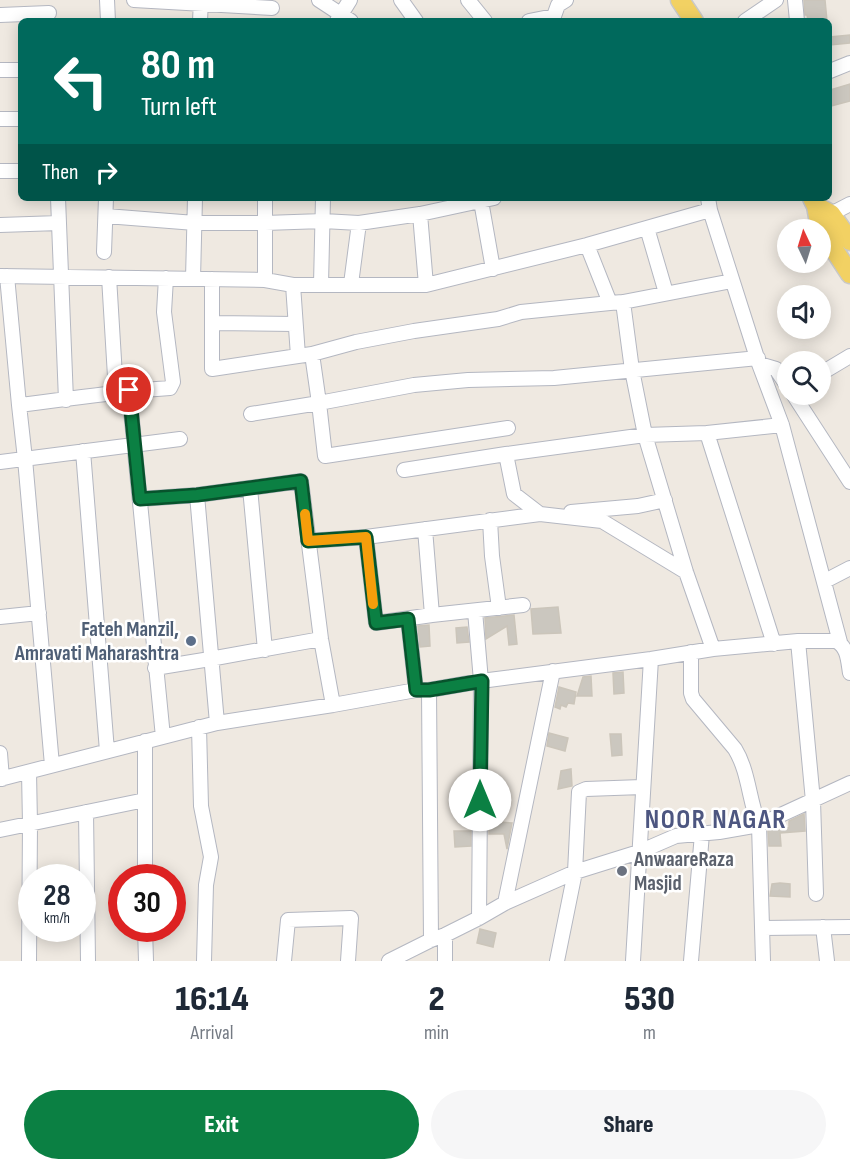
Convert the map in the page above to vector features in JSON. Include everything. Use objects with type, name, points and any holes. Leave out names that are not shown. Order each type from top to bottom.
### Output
[{"type":"main road","points":[[819,210],[850,242]]},
{"type":"main road","points":[[819,210],[820,228],[850,274]]},
{"type":"street","points":[[107,0],[108,18]]},
{"type":"street","points":[[134,0],[201,2],[272,10]]},
{"type":"street","points":[[318,0],[342,18]]},
{"type":"street","points":[[343,18],[350,0]]},
{"type":"street","points":[[401,0],[414,18]]},
{"type":"street","points":[[468,0],[483,18]]},
{"type":"street","points":[[749,18],[776,0]]},
{"type":"street","points":[[795,0],[797,18]]},
{"type":"street","points":[[200,18],[201,2]]},
{"type":"street","points":[[536,18],[558,8]]},
{"type":"street","points":[[0,15],[49,11]]},
{"type":"street","points":[[832,70],[850,63]]},
{"type":"street","points":[[0,70],[18,70]]},
{"type":"street","points":[[0,119],[18,119]]},
{"type":"street","points":[[0,171],[18,171]]},
{"type":"street","points":[[58,201],[66,400]]},
{"type":"street","points":[[104,252],[106,201]]},
{"type":"street","points":[[193,279],[195,201]]},
{"type":"street","points":[[265,201],[265,280]]},
{"type":"street","points":[[321,284],[323,201]]},
{"type":"street","points":[[106,216],[195,223],[323,221],[359,223],[420,214],[478,201]]},
{"type":"street","points":[[487,201],[493,269]]},
{"type":"street","points":[[52,765],[26,459],[4,276],[265,280],[293,285],[426,285],[647,228],[709,204],[732,280],[782,425],[840,642],[846,650],[850,673]]},
{"type":"street","points":[[819,210],[850,204]]},
{"type":"street","points":[[420,214],[426,285]]},
{"type":"street","points":[[0,225],[59,223]]},
{"type":"street","points":[[351,285],[359,223]]},
{"type":"street","points":[[647,228],[666,293]]},
{"type":"street","points":[[587,245],[616,302],[645,435],[686,572],[713,649]]},
{"type":"street","points":[[110,278],[123,391],[135,445],[163,737]]},
{"type":"street","points":[[19,405],[123,391],[170,388],[172,385],[164,312],[166,278]]},
{"type":"street","points":[[212,279],[212,369],[312,354],[356,342],[498,319],[521,312],[616,302],[732,280]]},
{"type":"street","points":[[293,285],[298,356]]},
{"type":"street","points":[[212,323],[295,324]]},
{"type":"street","points":[[312,354],[325,456],[508,428]]},
{"type":"street","points":[[831,367],[850,356]]},
{"type":"street","points":[[251,414],[414,385],[468,380],[554,378],[759,361],[777,370]]},
{"type":"street","points":[[800,405],[850,482]]},
{"type":"street","points":[[404,470],[645,435],[707,434],[782,425]]},
{"type":"street","points":[[707,434],[774,644]]},
{"type":"street","points":[[0,462],[180,439]]},
{"type":"street","points":[[83,452],[107,751]]},
{"type":"street","points":[[506,454],[514,494],[540,514]]},
{"type":"street","points":[[140,499],[197,495],[301,481],[321,639],[333,705]]},
{"type":"street","points":[[250,488],[265,650]]},
{"type":"street","points":[[197,495],[217,723]]},
{"type":"street","points":[[554,515],[638,506],[665,500]]},
{"type":"street","points":[[308,541],[366,537],[540,514],[554,515],[602,521],[686,572]]},
{"type":"street","points":[[490,520],[499,608]]},
{"type":"street","points":[[424,529],[432,615]]},
{"type":"street","points":[[366,537],[376,623],[523,605]]},
{"type":"street","points":[[825,581],[850,568]]},
{"type":"street","points":[[475,611],[482,681],[479,918]]},
{"type":"street","points":[[0,617],[39,614]]},
{"type":"street","points":[[408,619],[422,690],[431,940]]},
{"type":"street","points":[[155,668],[321,639]]},
{"type":"street","points":[[0,753],[1,779],[217,723],[482,681],[713,649],[798,641],[840,642]]},
{"type":"street","points":[[798,641],[813,801],[816,894]]},
{"type":"street","points":[[691,652],[693,699],[741,758],[759,825],[763,961]]},
{"type":"street","points":[[633,961],[651,659]]},
{"type":"street","points":[[504,903],[553,671]]},
{"type":"street","points":[[199,727],[201,806],[212,858],[206,885],[204,961]]},
{"type":"street","points":[[145,741],[145,864]]},
{"type":"street","points":[[28,772],[30,824],[28,961]]},
{"type":"street","points":[[389,961],[479,918],[504,903],[576,872],[639,852],[676,836],[759,825],[850,783]]},
{"type":"street","points":[[557,961],[576,872],[579,792],[586,789],[642,787]]},
{"type":"street","points":[[0,830],[145,800]]},
{"type":"street","points":[[86,812],[88,961]]},
{"type":"street","points":[[691,961],[702,834]]},
{"type":"street","points":[[284,961],[288,920],[351,918],[348,961]]},
{"type":"street","points":[[823,927],[827,961]]},
{"type":"street","points":[[763,928],[850,927]]},
{"type":"street","points":[[445,935],[445,961]]},
{"type":"street","points":[[146,942],[146,961]]},
{"type":"building","points":[[804,0],[825,0],[827,18],[808,18],[805,15]]},
{"type":"building","points":[[850,35],[850,43],[832,45],[832,37]]},
{"type":"building","points":[[850,84],[850,101],[832,106],[832,89]]},
{"type":"building","points":[[558,607],[561,633],[533,634],[531,609]]},
{"type":"building","points":[[514,615],[517,644],[509,645],[507,626],[486,639],[485,618]]},
{"type":"building","points":[[429,625],[430,646],[420,647],[418,626]]},
{"type":"building","points":[[467,627],[469,642],[457,643],[456,628]]},
{"type":"building","points":[[623,672],[624,693],[614,694],[613,673]]},
{"type":"building","points":[[591,676],[592,696],[577,696],[583,677]]},
{"type":"building","points":[[559,687],[576,692],[574,704],[568,703],[566,707],[561,705],[560,709],[555,707]]},
{"type":"building","points":[[549,733],[568,738],[565,751],[547,746]]},
{"type":"building","points":[[610,734],[621,734],[622,755],[612,756]]},
{"type":"building","points":[[571,769],[572,786],[558,789],[561,771]]},
{"type":"building","points":[[489,800],[494,801],[498,806],[498,822],[512,823],[507,849],[504,834],[489,834]]},
{"type":"building","points":[[804,814],[805,831],[780,833],[781,846],[769,846],[768,831],[778,826],[789,828],[789,821]]},
{"type":"building","points":[[454,831],[471,831],[471,846],[455,847]]},
{"type":"building","points":[[772,884],[790,884],[790,897],[770,896]]},
{"type":"building","points":[[480,929],[496,933],[493,947],[477,943]]},
{"type":"slow traffic","points":[[305,514],[308,541],[366,537],[373,604]]},
{"type":"place","name":"Fateh Manzil, Amravati Maharashtra","points":[[191,641]]},
{"type":"place","name":"AnwaareRaza Masjid","points":[[622,871]]},
{"type":"district","name":"NOOR NAGAR","points":[[716,819]]},
{"type":"route","points":[[129,390],[140,499],[197,495],[301,481],[308,541],[366,537],[376,623],[408,619],[416,690],[482,681],[480,800]]}]
